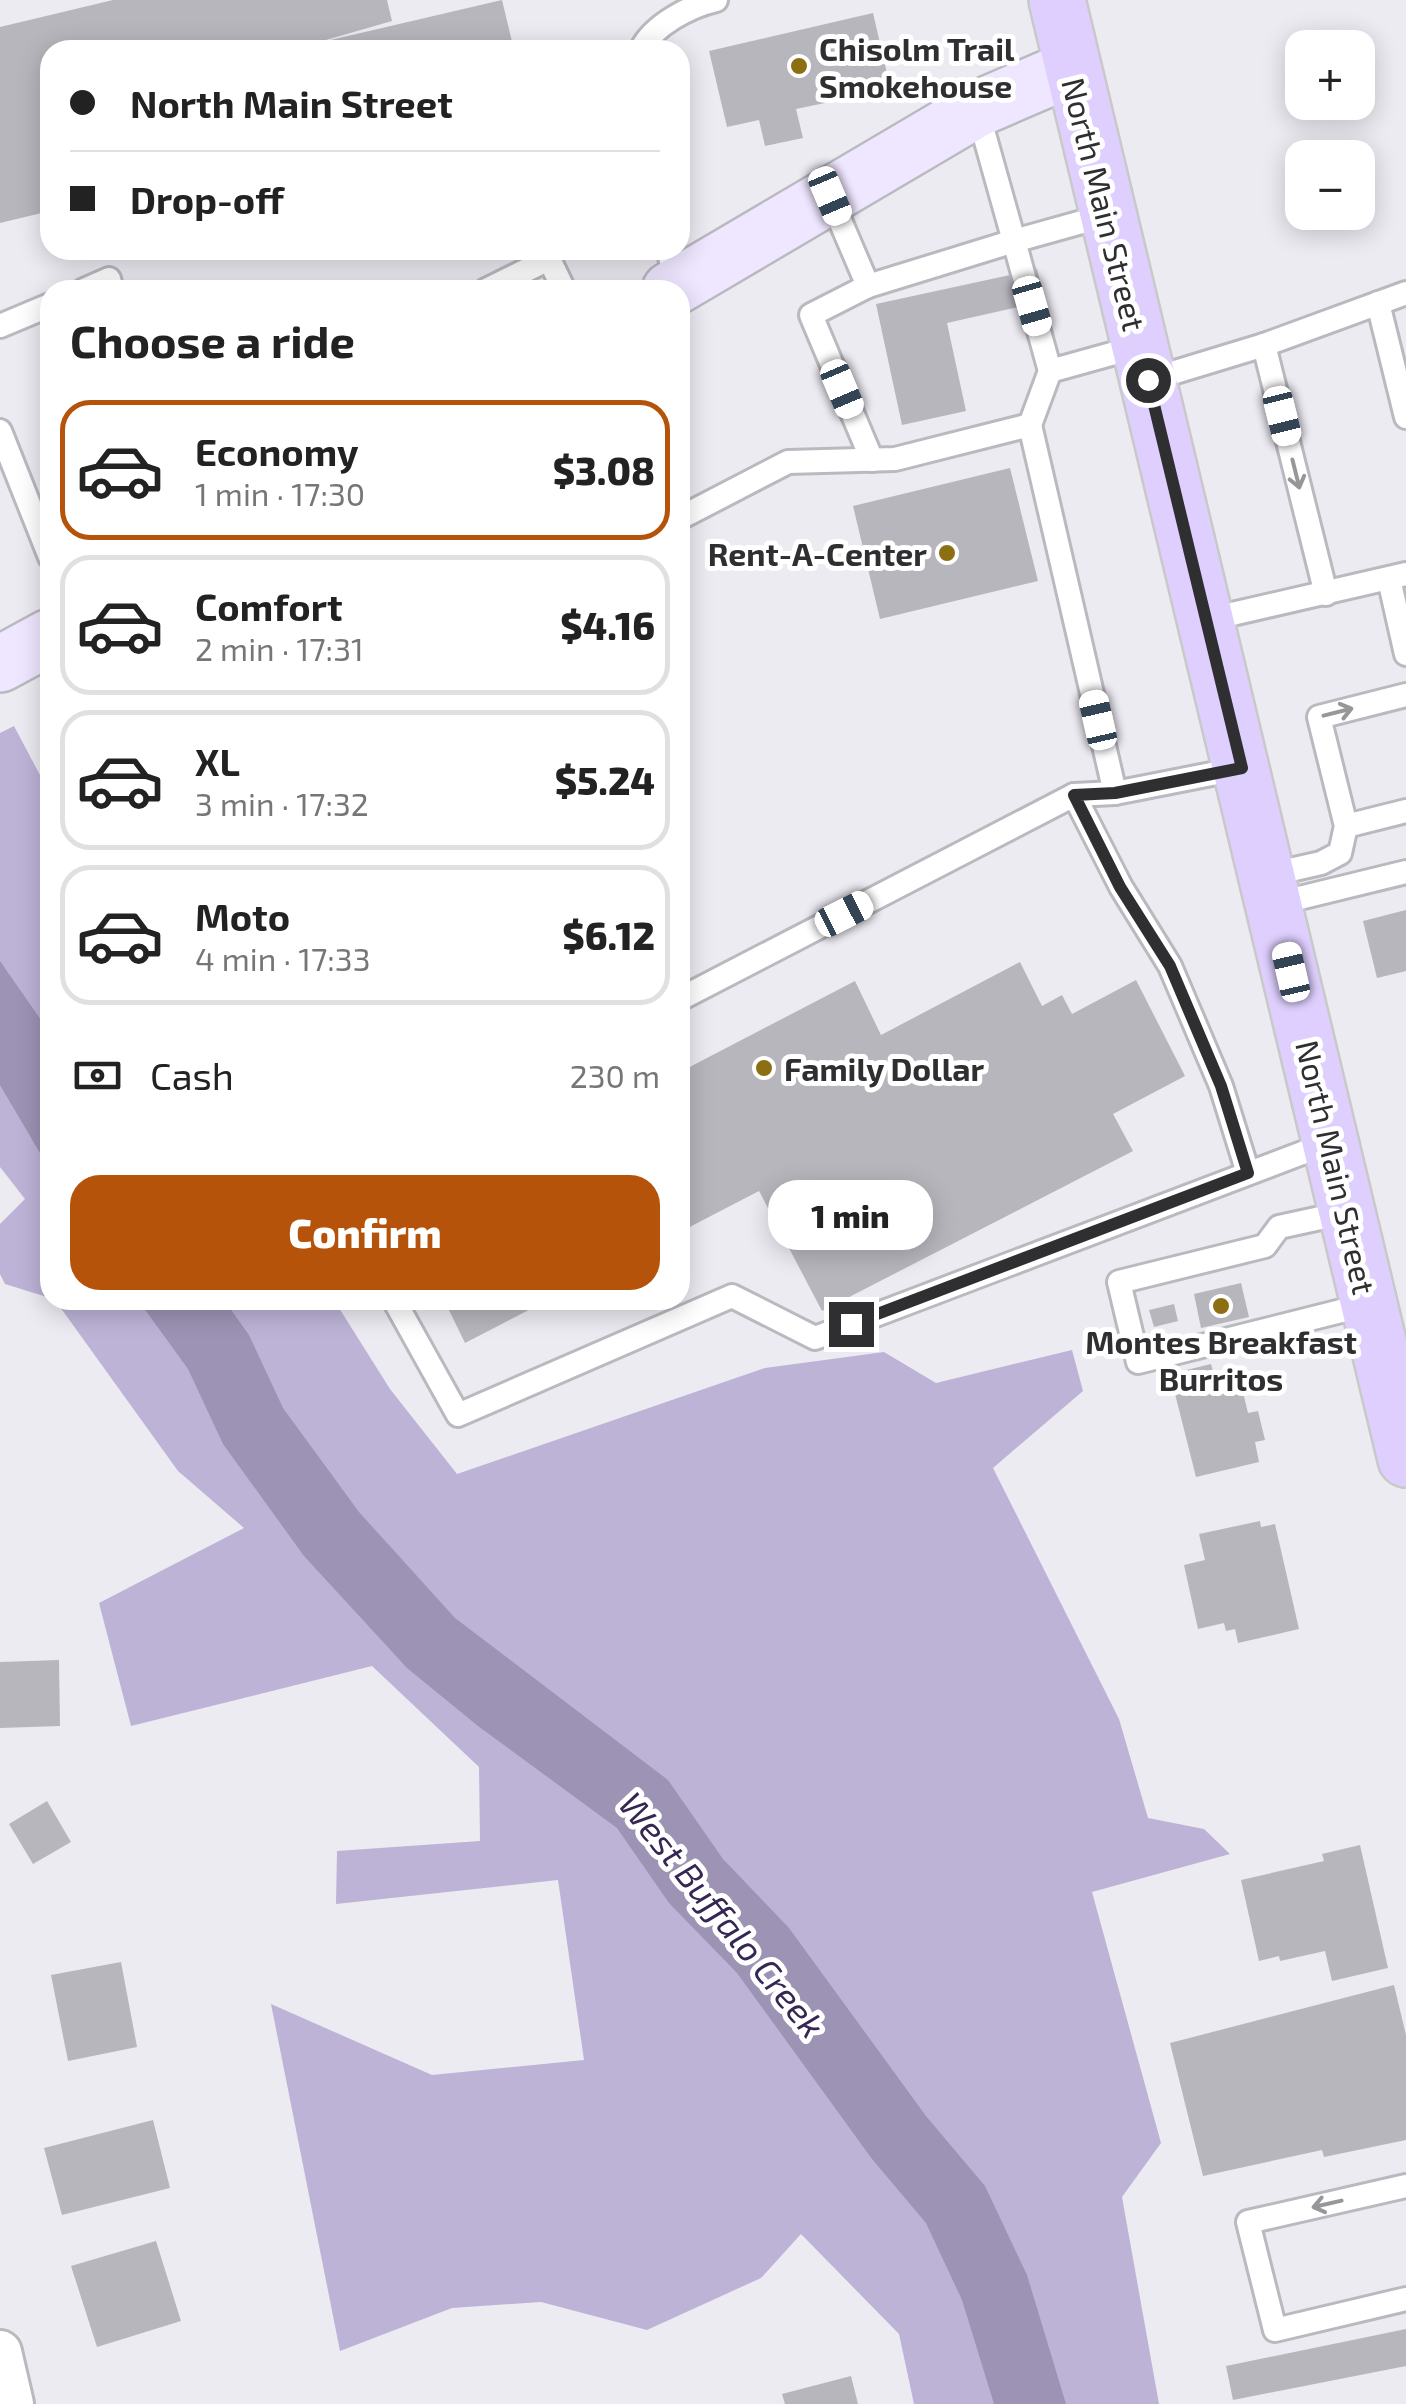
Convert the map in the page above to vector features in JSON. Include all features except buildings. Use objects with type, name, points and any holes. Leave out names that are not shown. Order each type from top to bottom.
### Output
[{"type":"main road","name":"North Main Street","points":[[1056,0],[1369,1304],[1396,1370],[1406,1459]]},
{"type":"street","points":[[672,275],[830,196],[977,108],[1072,68]]},
{"type":"street","points":[[0,664],[40,642]]},
{"type":"street","points":[[0,2352],[12,2404]]},
{"type":"lane","points":[[646,40],[700,4],[716,0]]},
{"type":"lane","points":[[977,108],[1050,370],[1030,425],[1115,793]]},
{"type":"lane","points":[[830,196],[868,286]]},
{"type":"lane","points":[[872,460],[811,314],[868,286],[1107,216]]},
{"type":"lane","points":[[503,280],[537,260]]},
{"type":"lane","points":[[1050,370],[1144,363],[1264,345],[1406,293]]},
{"type":"lane","points":[[1378,302],[1406,417]]},
{"type":"lane","points":[[0,326],[40,308]]},
{"type":"lane","points":[[1264,345],[1326,594]]},
{"type":"lane","points":[[690,513],[788,462],[894,459],[1030,425]]},
{"type":"lane","points":[[0,432],[40,533]]},
{"type":"lane","points":[[1206,620],[1397,577],[1406,654]]},
{"type":"lane","points":[[1271,890],[1340,853],[1346,826],[1319,717],[1406,695]]},
{"type":"lane","points":[[690,994],[1074,795],[1115,793],[1242,768]]},
{"type":"lane","points":[[1074,795],[1120,887],[1170,966],[1221,1086],[1248,1173]]},
{"type":"lane","points":[[1346,826],[1406,811]]},
{"type":"lane","points":[[1271,890],[1406,872]]},
{"type":"lane","points":[[400,1310],[458,1415],[732,1296],[815,1338],[1331,1142]]},
{"type":"lane","points":[[1348,1212],[1279,1227],[1265,1246],[1119,1282],[1138,1362],[1369,1304]]},
{"type":"lane","points":[[1406,2186],[1248,2222],[1275,2330],[1406,2299]]},
{"type":"shaded area","points":[[14,726],[40,775],[40,1295],[5,1284],[0,1274],[0,1224],[25,1199],[0,1167],[0,733]]},
{"type":"shaded area","points":[[62,1310],[340,1310],[390,1389],[457,1474],[765,1368],[884,1352],[936,1383],[1072,1350],[1083,1391],[993,1468],[1119,1719],[1148,1818],[1204,1829],[1230,1854],[1092,1892],[1161,2143],[1122,2197],[1159,2404],[914,2404],[899,2334],[801,2234],[761,2278],[647,2330],[541,2302],[452,2308],[340,2351],[271,2004],[432,2075],[584,2060],[558,1880],[336,1904],[337,1851],[480,1841],[479,1767],[372,1666],[131,1726],[99,1603],[244,1528],[178,1471]]},
{"type":"water","points":[[0,961],[40,1019],[40,1153],[0,1085]]},
{"type":"water","name":"West Buffalo Creek","points":[[145,1310],[231,1310],[249,1335],[283,1408],[359,1512],[455,1618],[668,1780],[723,1859],[789,1928],[926,2116],[985,2186],[1027,2275],[1066,2404],[994,2404],[962,2300],[926,2223],[872,2159],[737,1973],[669,1903],[617,1828],[478,1726],[407,1668],[304,1556],[223,1444],[188,1369]]},
{"type":"place","name":"Chisolm Trail Smokehouse","points":[[799,66]]},
{"type":"place","name":"Rent-A-Center","points":[[947,553]]},
{"type":"place","name":"Family Dollar","points":[[764,1068]]},
{"type":"place","name":"Montes Breakfast Burritos","points":[[1221,1306]]},
{"type":"route","points":[[851,1324],[1248,1173],[1221,1086],[1170,966],[1120,887],[1074,795],[1115,793],[1242,768],[1148,380]]}]
